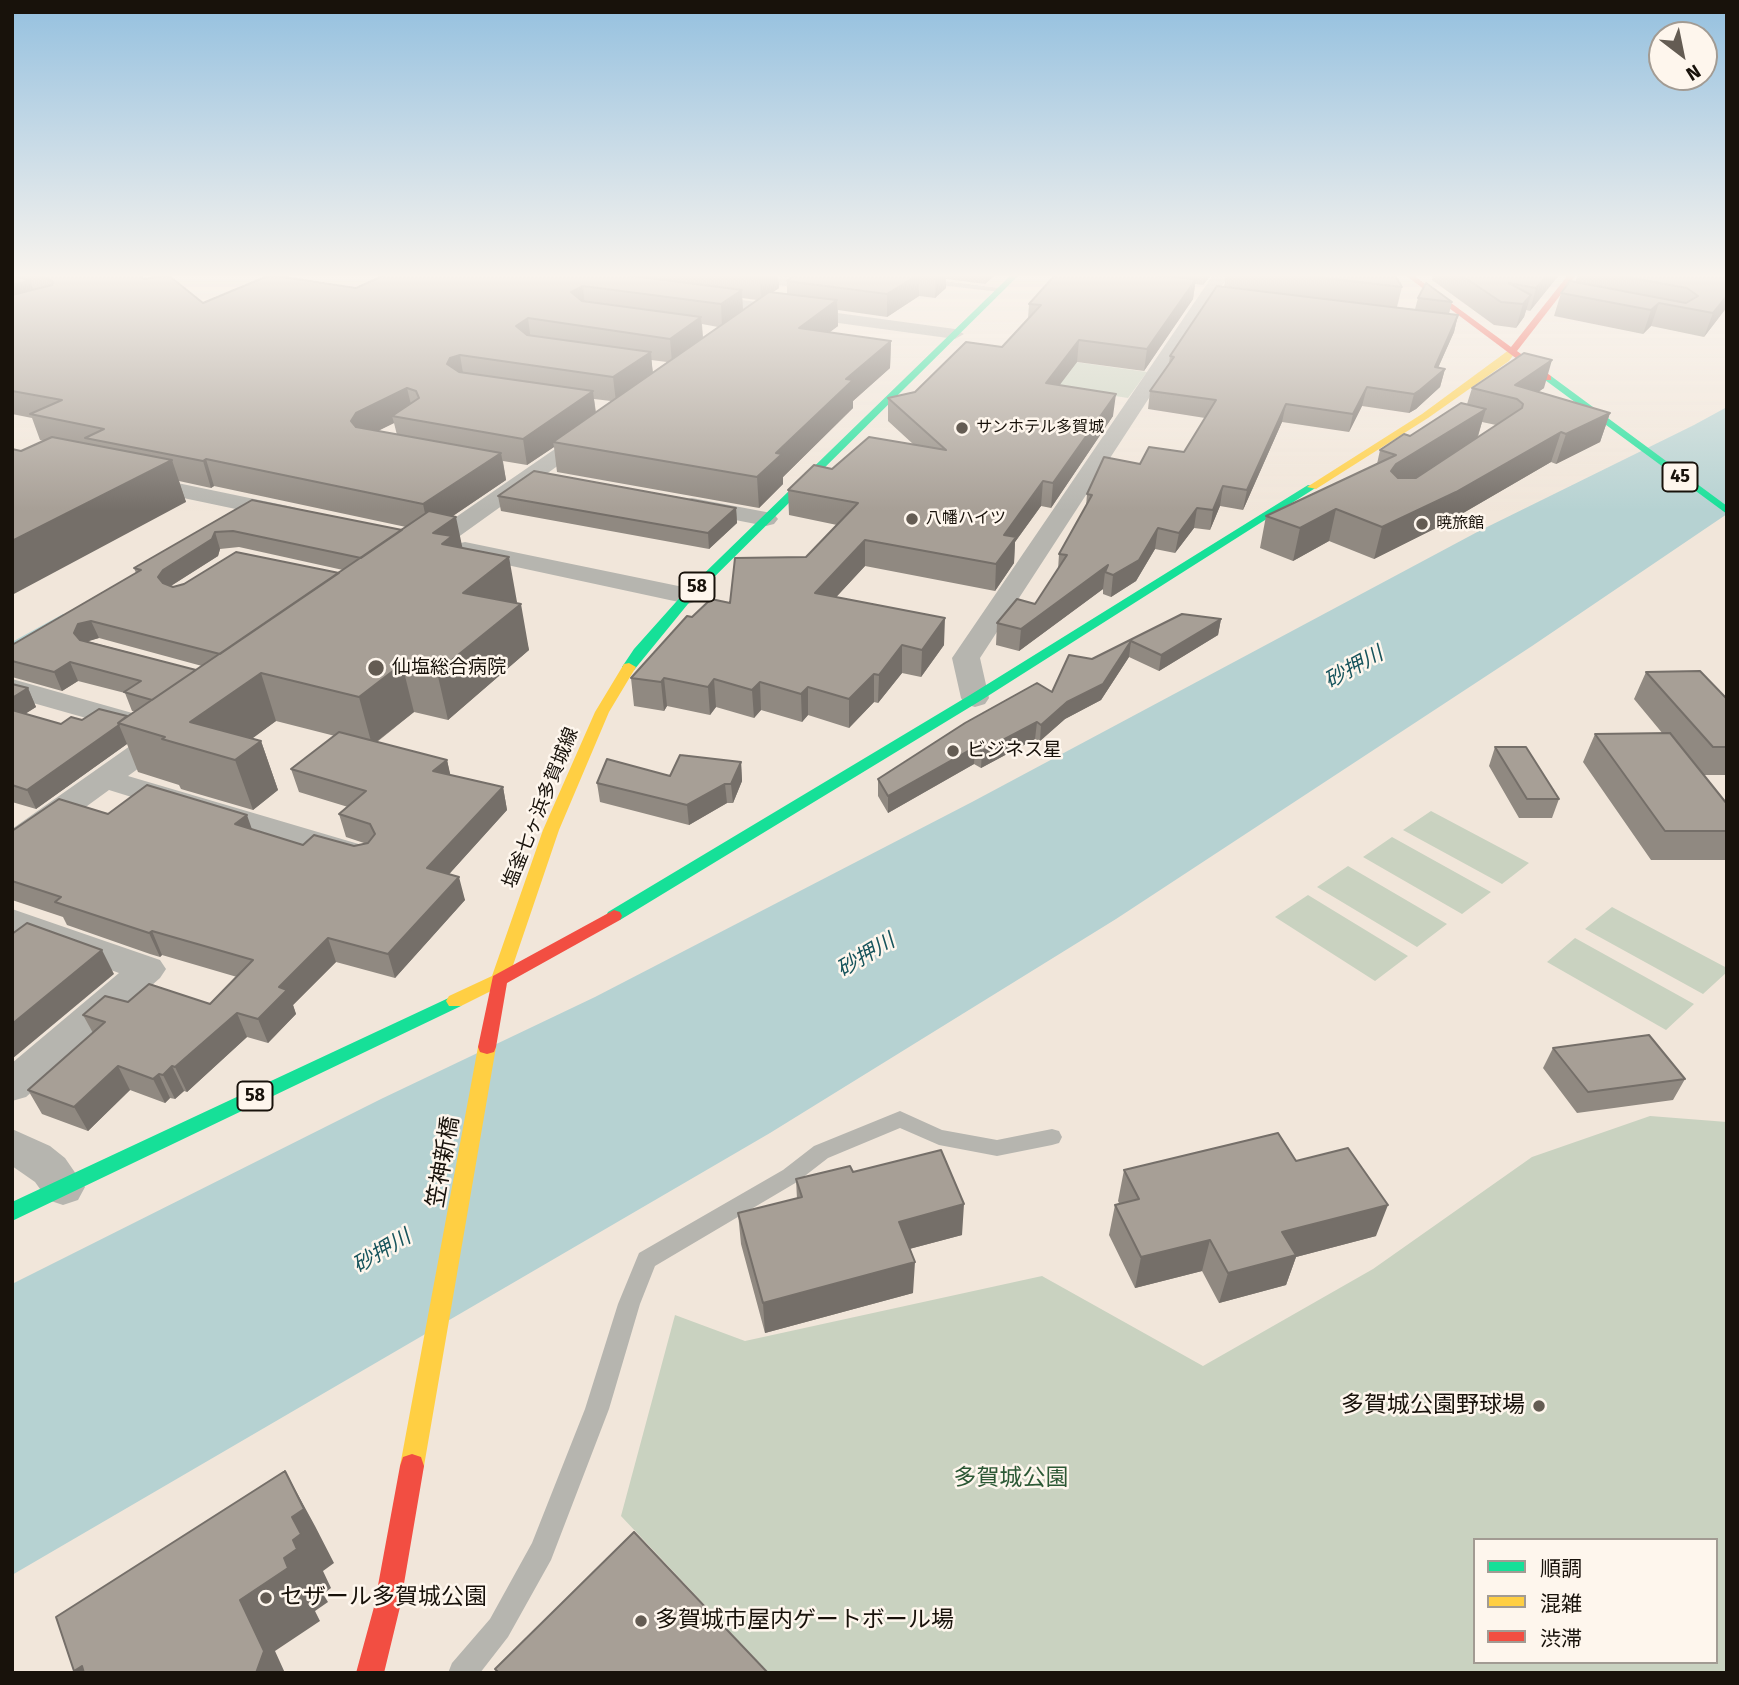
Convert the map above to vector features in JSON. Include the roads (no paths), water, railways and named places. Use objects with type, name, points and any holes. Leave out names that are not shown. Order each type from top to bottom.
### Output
[{"type":"main road","name":"塩釜七ヶ浜多賀城線","points":[[489,1035],[499,981],[551,830],[602,712],[639,652],[688,596],[936,354]]},
{"type":"main road","points":[[499,981],[643,900],[975,698],[1425,415],[1511,354]]},
{"type":"main road","name":"45","points":[[1525,354],[1634,443],[1727,511]]},
{"type":"main road","name":"45","points":[[1527,354],[1649,436],[1727,493]]},
{"type":"main road","name":"58","points":[[12,1212],[499,981]]},
{"type":"main road","name":"笠神新橋","points":[[370,1673],[387,1608],[489,1035]]},
{"type":"street","points":[[975,698],[966,658],[1165,354]]},
{"type":"street","points":[[1425,415],[1454,423]]},
{"type":"street","points":[[404,564],[609,420]]},
{"type":"street","points":[[497,469],[559,481]]},
{"type":"street","points":[[121,479],[306,516]]},
{"type":"street","points":[[668,501],[766,519]]},
{"type":"street","points":[[409,537],[688,596]]},
{"type":"street","points":[[12,688],[179,725],[105,779],[18,835]]},
{"type":"street","points":[[105,779],[362,856]]},
{"type":"street","points":[[12,1086],[147,969],[22,930]]},
{"type":"street","points":[[12,1146],[35,1157],[63,1187]]},
{"type":"lane","points":[[461,1673],[499,1629],[542,1550],[597,1409],[629,1304],[648,1260],[747,1203],[790,1176],[821,1152],[900,1119],[939,1137],[997,1148],[1052,1138]]},
{"type":"water","name":"砂押川","points":[[1727,407],[1727,514],[1532,646],[1116,919],[770,1133],[12,1575],[12,1284],[381,1099],[595,997],[972,802],[1481,530]]},
{"type":"waterway","points":[[12,645],[63,616]]},
{"type":"place","name":"サンホテル多賀城","points":[[962,428]]},
{"type":"place","name":"八幡ハイツ","points":[[912,519]]},
{"type":"place","name":"暁旅館","points":[[1422,524]]},
{"type":"place","name":"仙塩総合病院","points":[[376,668]]},
{"type":"place","name":"ビジネス星","points":[[953,751]]},
{"type":"place","name":"多賀城公園野球場","points":[[1539,1406]]},
{"type":"place","name":"セザール多賀城公園","points":[[266,1598]]},
{"type":"place","name":"多賀城市屋内ゲートボール場","points":[[641,1621]]},
{"type":"park label","name":"多賀城公園","points":[[1011,1479]]}]
